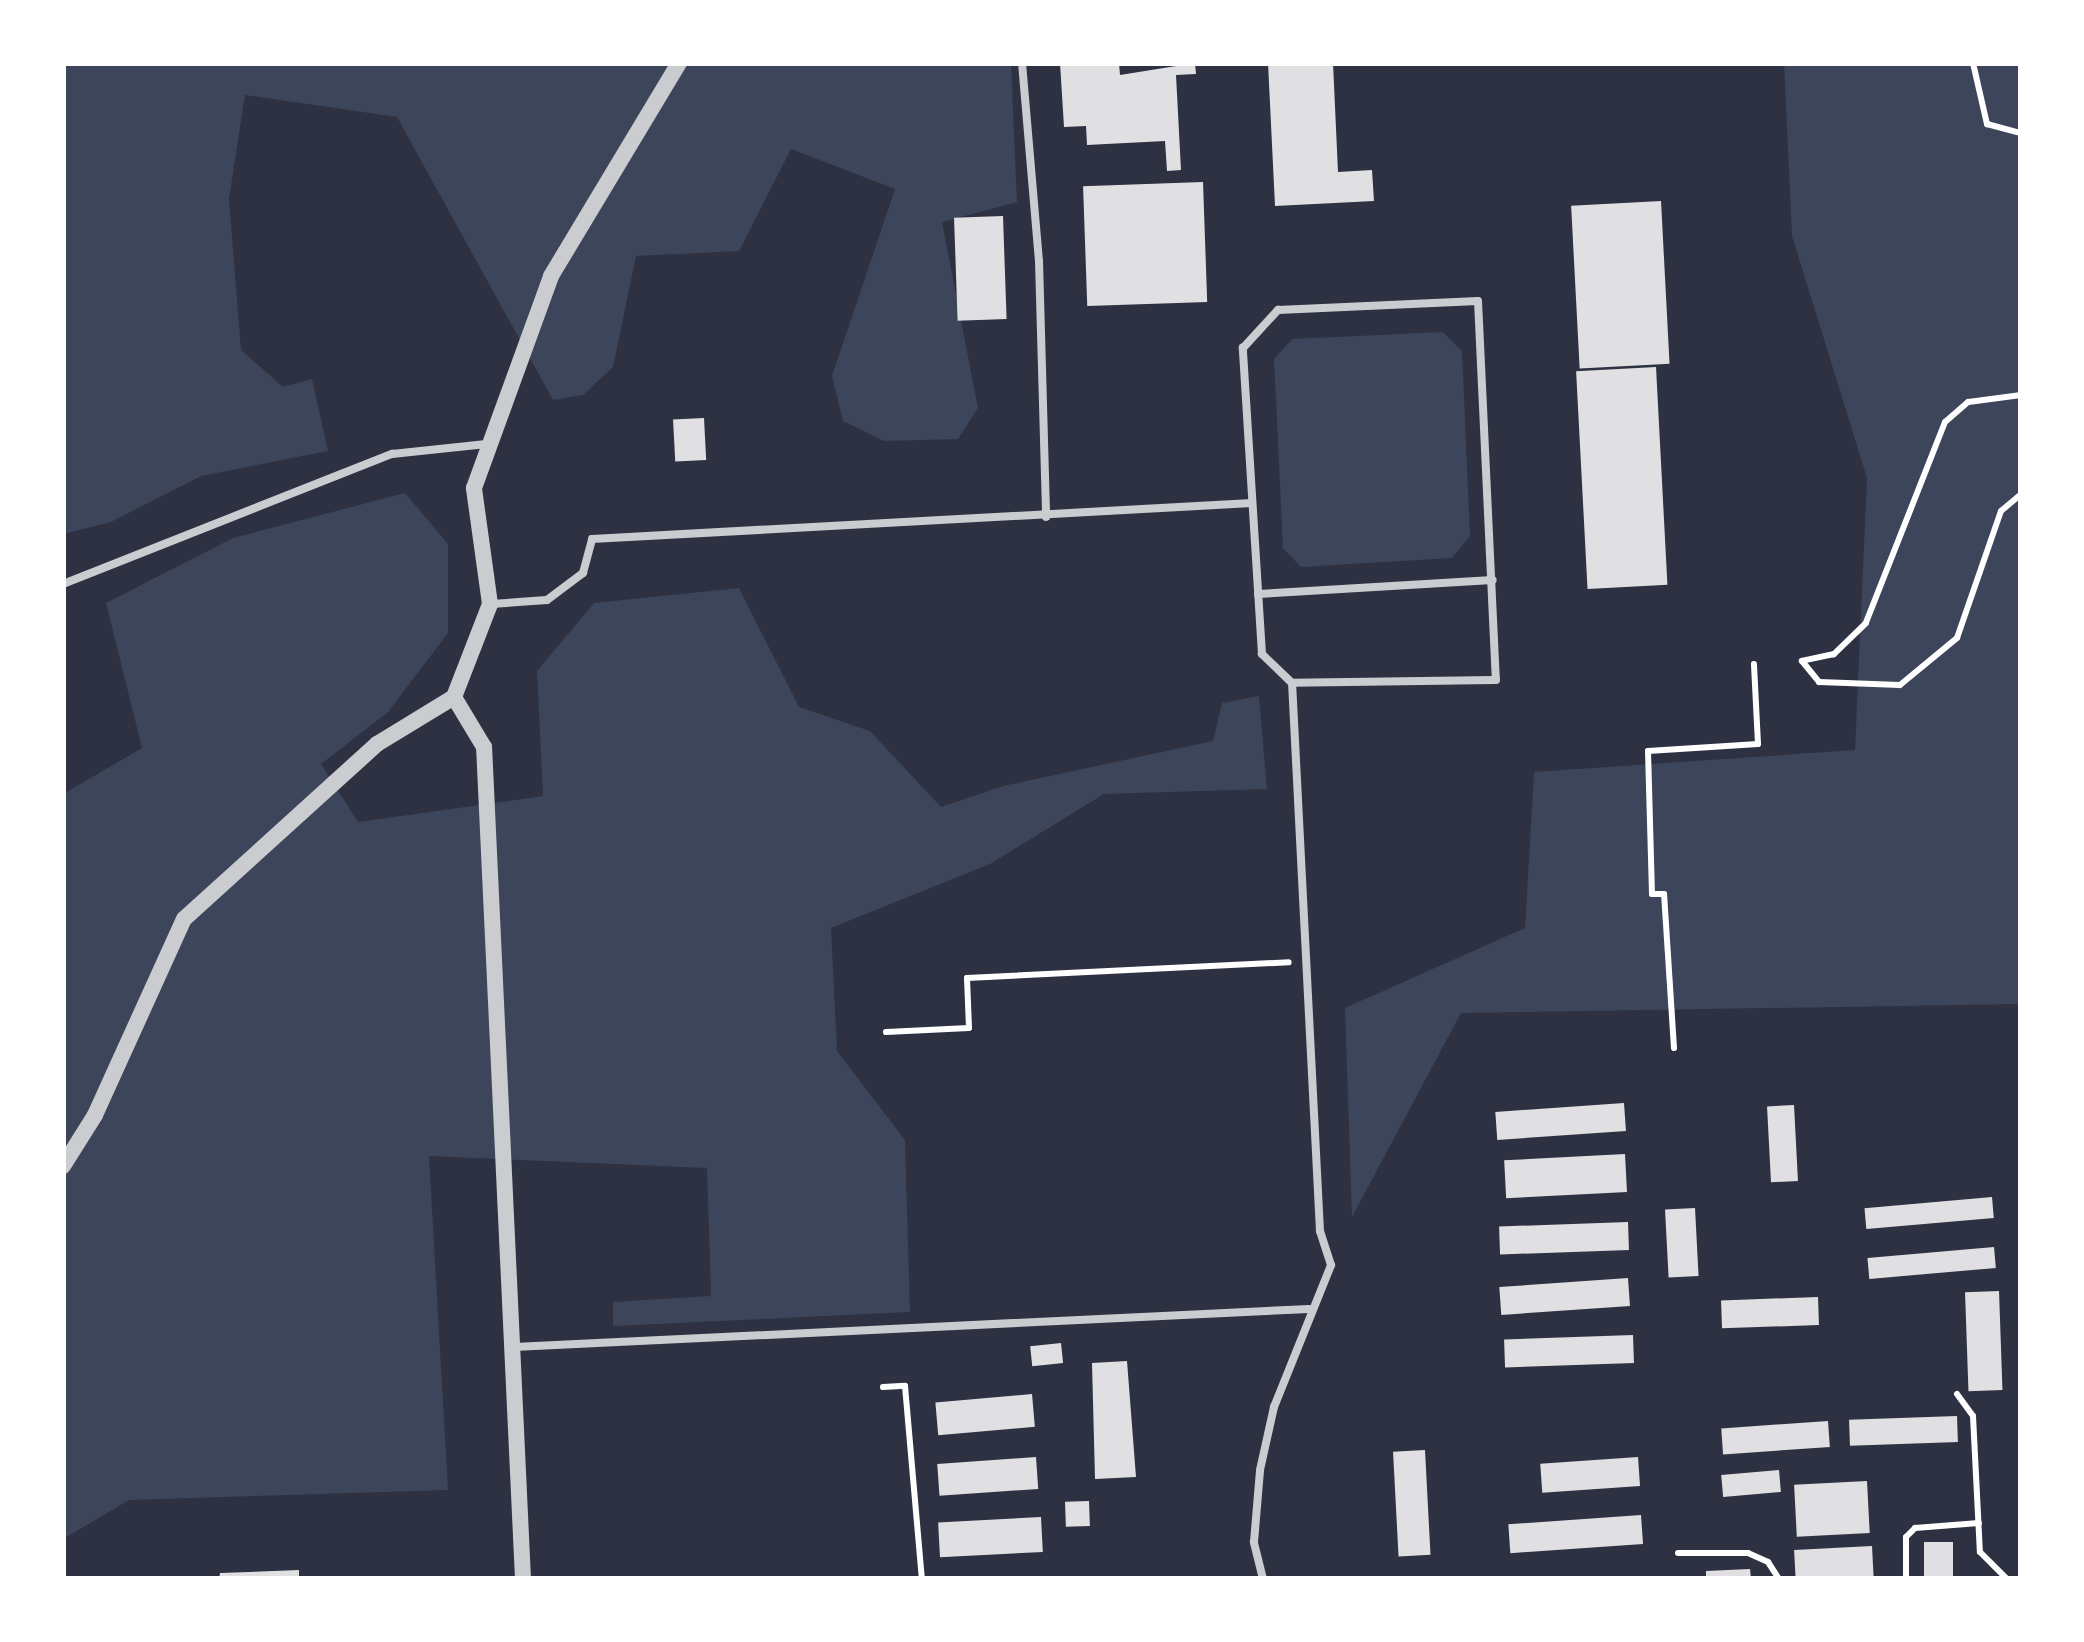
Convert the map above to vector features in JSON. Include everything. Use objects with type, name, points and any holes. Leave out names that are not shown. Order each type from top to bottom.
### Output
[{"type":"street","points":[[63,1166],[95,1115],[184,919],[377,744],[454,697],[490,604],[474,488],[489,443],[551,276],[679,63]]},
{"type":"street","points":[[454,697],[484,747],[523,1579]]},
{"type":"lane","points":[[1022,63],[1039,261],[1046,517]]},
{"type":"lane","points":[[1264,1579],[1254,1542],[1260,1470],[1309,1309],[1331,1265],[1320,1231],[1292,682],[1262,653],[1243,348],[1278,310],[1478,301],[1496,680],[1292,682]]},
{"type":"lane","points":[[63,584],[392,454],[489,443]]},
{"type":"lane","points":[[490,604],[548,600],[583,573],[592,539],[1252,503]]},
{"type":"lane","points":[[1258,594],[1493,580]]},
{"type":"lane","points":[[512,1348],[1309,1309]]},
{"type":"path","points":[[1972,63],[1987,124],[2021,133]]},
{"type":"path","points":[[2021,394],[1968,402],[1945,422],[1866,623],[1834,654],[1802,661],[1819,682],[1900,685],[1957,638],[2001,511],[2021,494]]},
{"type":"path","points":[[1674,1048],[1664,894],[1652,894],[1648,751],[1758,744],[1754,664]]},
{"type":"path","points":[[886,1032],[969,1028],[967,978],[1305,961]]},
{"type":"path","points":[[884,1387],[905,1386],[922,1579]]},
{"type":"path","points":[[1957,1394],[1973,1416],[1986,1565],[2007,1579]]},
{"type":"path","points":[[1906,1579],[1906,1538],[1915,1528],[1979,1523]]},
{"type":"path","points":[[1678,1553],[1748,1553],[1768,1562],[1779,1579]]},
{"type":"shaded area","points":[[63,63],[1011,63],[1017,202],[942,222],[978,408],[958,439],[884,441],[843,421],[832,376],[895,189],[791,149],[739,251],[636,256],[613,367],[583,395],[553,400],[397,117],[245,95],[229,199],[241,350],[283,387],[312,379],[328,451],[201,476],[111,522],[63,534]]},
{"type":"shaded area","points":[[1784,63],[2021,63],[2021,1004],[1461,1013],[1352,1217],[1345,1008],[1525,928],[1534,772],[1855,750],[1867,478],[1792,236]]},
{"type":"shaded area","points":[[1443,332],[1462,351],[1470,536],[1452,558],[1301,567],[1283,548],[1274,359],[1292,339]]},
{"type":"shaded area","points":[[405,493],[448,544],[448,633],[388,712],[321,764],[358,822],[543,796],[537,671],[594,603],[739,588],[799,707],[870,731],[941,807],[1003,786],[1213,741],[1222,703],[1259,696],[1267,789],[1104,794],[990,864],[831,928],[837,1051],[905,1140],[910,1312],[613,1326],[613,1302],[711,1296],[707,1168],[429,1156],[448,1490],[129,1500],[63,1539],[63,794],[142,748],[106,603],[233,538]]},
{"type":"building","points":[[1060,63],[1119,63],[1120,75],[1195,63],[1196,74],[1176,75],[1181,170],[1167,171],[1165,141],[1087,145],[1086,126],[1064,127]]},
{"type":"building","points":[[1268,63],[1333,63],[1338,172],[1372,170],[1374,201],[1275,206]]},
{"type":"building","points":[[1203,182],[1207,302],[1087,306],[1083,186]]},
{"type":"building","points":[[1661,201],[1670,364],[1580,368],[1571,206]]},
{"type":"building","points":[[1003,216],[1007,319],[958,321],[954,218]]},
{"type":"building","points":[[1656,367],[1667,585],[1588,589],[1576,371]]},
{"type":"building","points":[[704,418],[706,460],[675,462],[673,420]]},
{"type":"building","points":[[1624,1103],[1626,1131],[1497,1140],[1495,1112]]},
{"type":"building","points":[[1794,1105],[1798,1181],[1771,1182],[1767,1106]]},
{"type":"building","points":[[1625,1154],[1627,1192],[1506,1198],[1504,1160]]},
{"type":"building","points":[[1992,1197],[1994,1218],[1866,1229],[1864,1208]]},
{"type":"building","points":[[1695,1208],[1699,1276],[1669,1277],[1665,1210]]},
{"type":"building","points":[[1628,1222],[1629,1250],[1500,1254],[1499,1227]]},
{"type":"building","points":[[1994,1247],[1996,1268],[1869,1279],[1867,1258]]},
{"type":"building","points":[[1628,1278],[1630,1306],[1501,1315],[1499,1287]]},
{"type":"building","points":[[1999,1291],[2002,1390],[1968,1391],[1965,1292]]},
{"type":"building","points":[[1818,1297],[1819,1325],[1722,1328],[1721,1300]]},
{"type":"building","points":[[1633,1335],[1634,1363],[1505,1367],[1504,1340]]},
{"type":"building","points":[[1061,1343],[1063,1363],[1032,1366],[1030,1346]]},
{"type":"building","points":[[1127,1361],[1136,1477],[1095,1479],[1092,1363]]},
{"type":"building","points":[[1032,1394],[1035,1427],[938,1435],[935,1402]]},
{"type":"building","points":[[1957,1416],[1958,1442],[1850,1446],[1849,1420]]},
{"type":"building","points":[[1828,1421],[1830,1447],[1723,1454],[1721,1428]]},
{"type":"building","points":[[1425,1450],[1430,1555],[1399,1557],[1393,1452]]},
{"type":"building","points":[[1036,1457],[1038,1489],[939,1496],[937,1464]]},
{"type":"building","points":[[1638,1457],[1640,1486],[1542,1493],[1540,1464]]},
{"type":"building","points":[[1779,1470],[1781,1492],[1723,1497],[1721,1475]]},
{"type":"building","points":[[1867,1481],[1870,1533],[1797,1537],[1794,1485]]},
{"type":"building","points":[[1089,1501],[1090,1526],[1066,1527],[1065,1502]]},
{"type":"building","points":[[1641,1515],[1643,1544],[1510,1553],[1508,1524]]},
{"type":"building","points":[[1041,1517],[1043,1552],[940,1557],[938,1522]]},
{"type":"building","points":[[1924,1542],[1953,1542],[1953,1579],[1924,1579]]},
{"type":"building","points":[[1872,1546],[1874,1579],[1796,1579],[1794,1550]]},
{"type":"building","points":[[1750,1569],[1751,1579],[1706,1579],[1706,1571]]},
{"type":"building","points":[[299,1570],[299,1579],[219,1579],[220,1573]]}]
